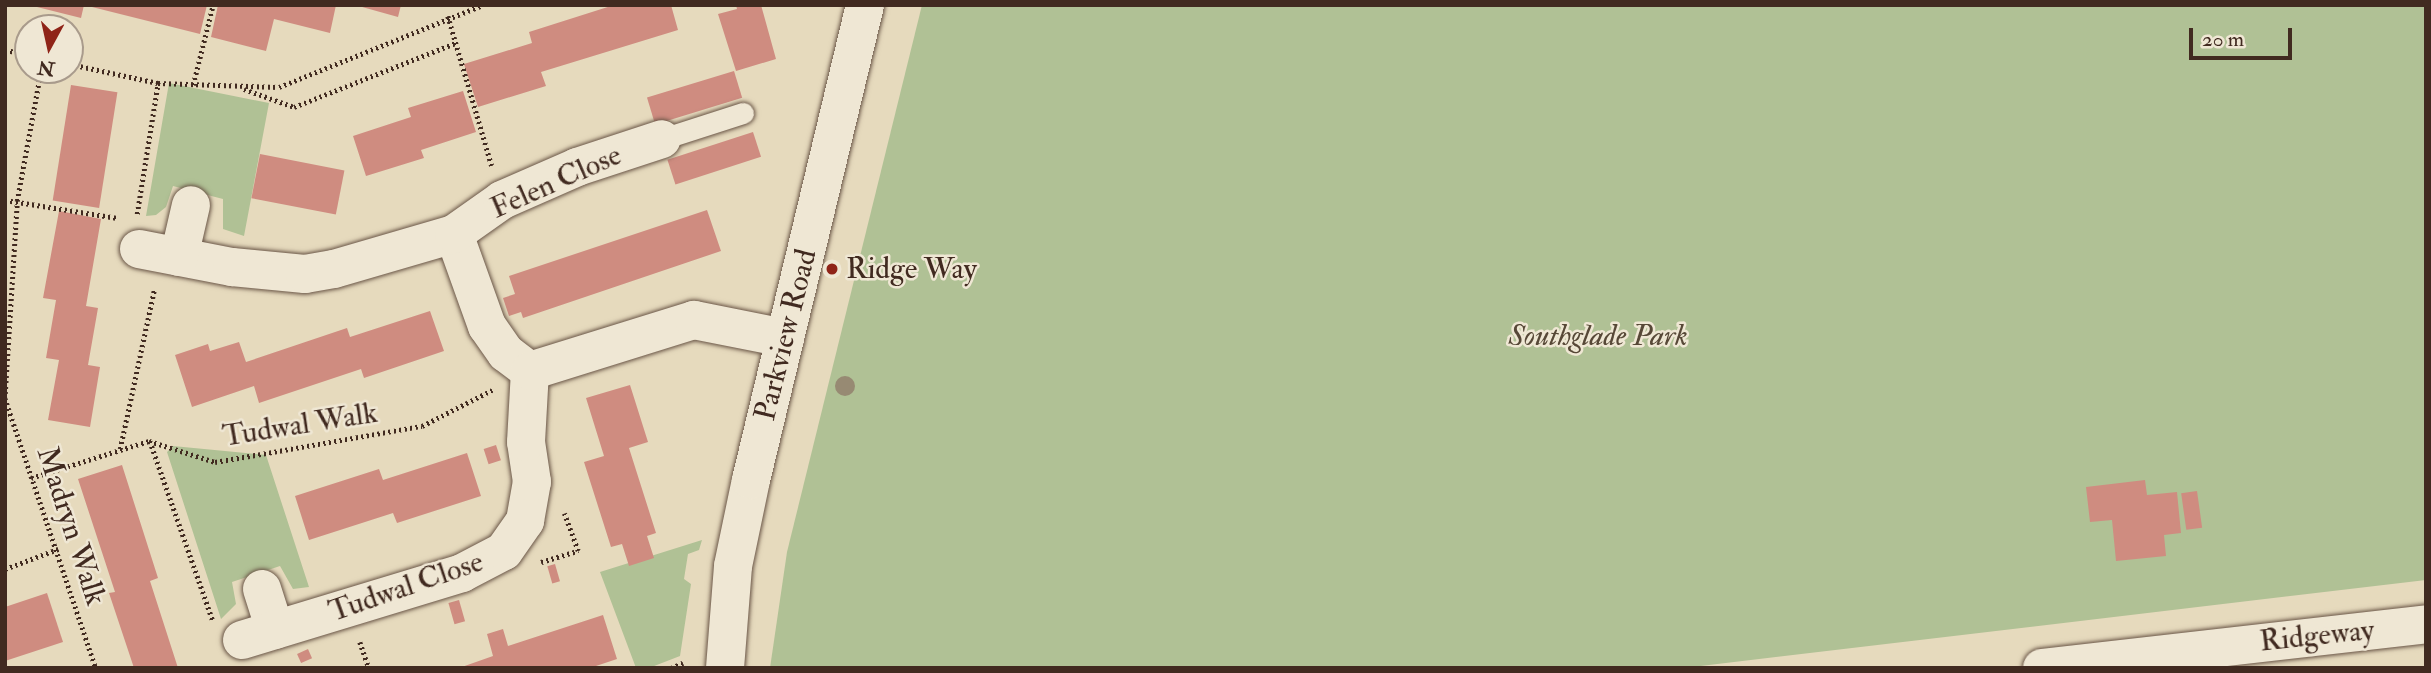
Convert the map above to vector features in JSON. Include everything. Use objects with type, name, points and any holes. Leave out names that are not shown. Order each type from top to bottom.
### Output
[{"type":"street","name":"Parkview Road","points":[[725,668],[733,566],[864,5]]},
{"type":"street","name":"Felen Close","points":[[154,245],[305,274],[454,234],[502,200],[577,167],[662,139]]},
{"type":"street","points":[[154,245],[191,205]]},
{"type":"street","points":[[454,234],[486,326],[506,353],[530,371],[694,320],[785,338]]},
{"type":"street","name":"Tudwal Close","points":[[245,634],[462,572],[505,551],[525,520],[532,482],[526,442],[530,371]]},
{"type":"street","points":[[245,634],[262,589]]},
{"type":"street","name":"Ridgeway","points":[[2042,668],[2160,661],[2426,624]]},
{"type":"lane","points":[[662,139],[743,113]]},
{"type":"path","points":[[193,85],[213,5]]},
{"type":"path","points":[[84,67],[158,83],[279,88],[448,16],[483,5]]},
{"type":"path","points":[[448,16],[502,200]]},
{"type":"path","points":[[240,88],[294,107],[456,43]]},
{"type":"path","points":[[120,450],[154,245],[158,83]]},
{"type":"path","name":"Madryn Walk","points":[[38,84],[17,201],[5,396],[96,668]]},
{"type":"path","points":[[5,200],[17,201],[154,245]]},
{"type":"path","name":"Tudwal Walk","points":[[149,441],[215,462],[422,426],[530,371]]},
{"type":"path","points":[[5,425],[14,422]]},
{"type":"path","points":[[31,478],[149,441],[245,634]]},
{"type":"path","points":[[5,569],[58,549]]},
{"type":"path","points":[[671,668],[683,663]]},
{"type":"green space","name":"Southglade Park","points":[[922,5],[2426,5],[2426,580],[1684,668],[770,668],[787,552]]},
{"type":"green space","points":[[169,83],[269,103],[244,236],[223,229],[223,199],[173,186],[166,207],[156,215],[146,216]]},
{"type":"green space","points":[[173,446],[266,455],[309,587],[293,589],[280,566],[232,582],[236,604],[221,619],[167,452]]},
{"type":"green space","points":[[702,540],[699,550],[688,554],[684,579],[691,584],[680,656],[649,668],[636,668],[600,572]]},
{"type":"building","points":[[29,5],[84,5],[82,14],[65,14]]},
{"type":"building","points":[[84,5],[207,5],[200,34]]},
{"type":"building","points":[[218,5],[336,5],[330,33],[274,19],[266,51],[211,37]]},
{"type":"building","points":[[355,5],[401,5],[398,17]]},
{"type":"building","points":[[614,5],[671,5],[678,30],[541,72],[546,86],[478,107],[464,64],[532,43],[529,32]]},
{"type":"building","points":[[736,5],[761,5],[776,59],[736,71],[718,14],[737,9]]},
{"type":"building","points":[[734,71],[742,98],[655,124],[647,98]]},
{"type":"building","points":[[71,85],[117,92],[99,208],[53,201]]},
{"type":"building","points":[[463,91],[476,132],[421,150],[424,158],[366,176],[353,136],[411,117],[408,108]]},
{"type":"building","points":[[753,132],[761,157],[675,185],[667,160]]},
{"type":"building","points":[[260,154],[344,170],[336,215],[251,198]]},
{"type":"building","points":[[707,210],[721,251],[523,318],[521,312],[509,316],[503,298],[515,294],[509,276]]},
{"type":"building","points":[[59,211],[101,219],[86,306],[98,308],[88,365],[100,367],[90,427],[48,420],[59,360],[46,358],[56,300],[43,298]]},
{"type":"building","points":[[430,311],[444,351],[364,378],[361,369],[259,403],[254,386],[192,407],[175,355],[208,344],[210,351],[239,342],[246,362],[347,328],[350,337]]},
{"type":"building","points":[[630,385],[648,442],[629,448],[656,533],[647,536],[654,558],[629,566],[622,544],[611,547],[584,462],[604,456],[586,398]]},
{"type":"building","points":[[496,445],[501,460],[489,464],[484,449]]},
{"type":"building","points":[[467,453],[481,496],[397,523],[393,513],[309,540],[295,496],[379,469],[383,480]]},
{"type":"building","points":[[122,465],[158,578],[150,581],[178,668],[134,668],[109,593],[115,592],[78,479]]},
{"type":"building","points":[[2145,480],[2147,495],[2177,492],[2181,533],[2164,535],[2166,556],[2116,561],[2112,520],[2090,522],[2086,487]]},
{"type":"building","points":[[2197,491],[2202,528],[2186,530],[2181,493]]},
{"type":"building","points":[[555,564],[560,581],[552,584],[547,566]]},
{"type":"building","points":[[47,593],[63,642],[5,661],[5,607]]},
{"type":"building","points":[[459,600],[465,621],[454,624],[448,603]]},
{"type":"building","points":[[603,615],[617,659],[590,668],[459,668],[493,656],[487,634],[503,629],[508,646]]},
{"type":"building","points":[[308,649],[312,658],[301,663],[297,654]]},
{"type":"place","name":"Ridge Way","points":[[832,269]]}]
